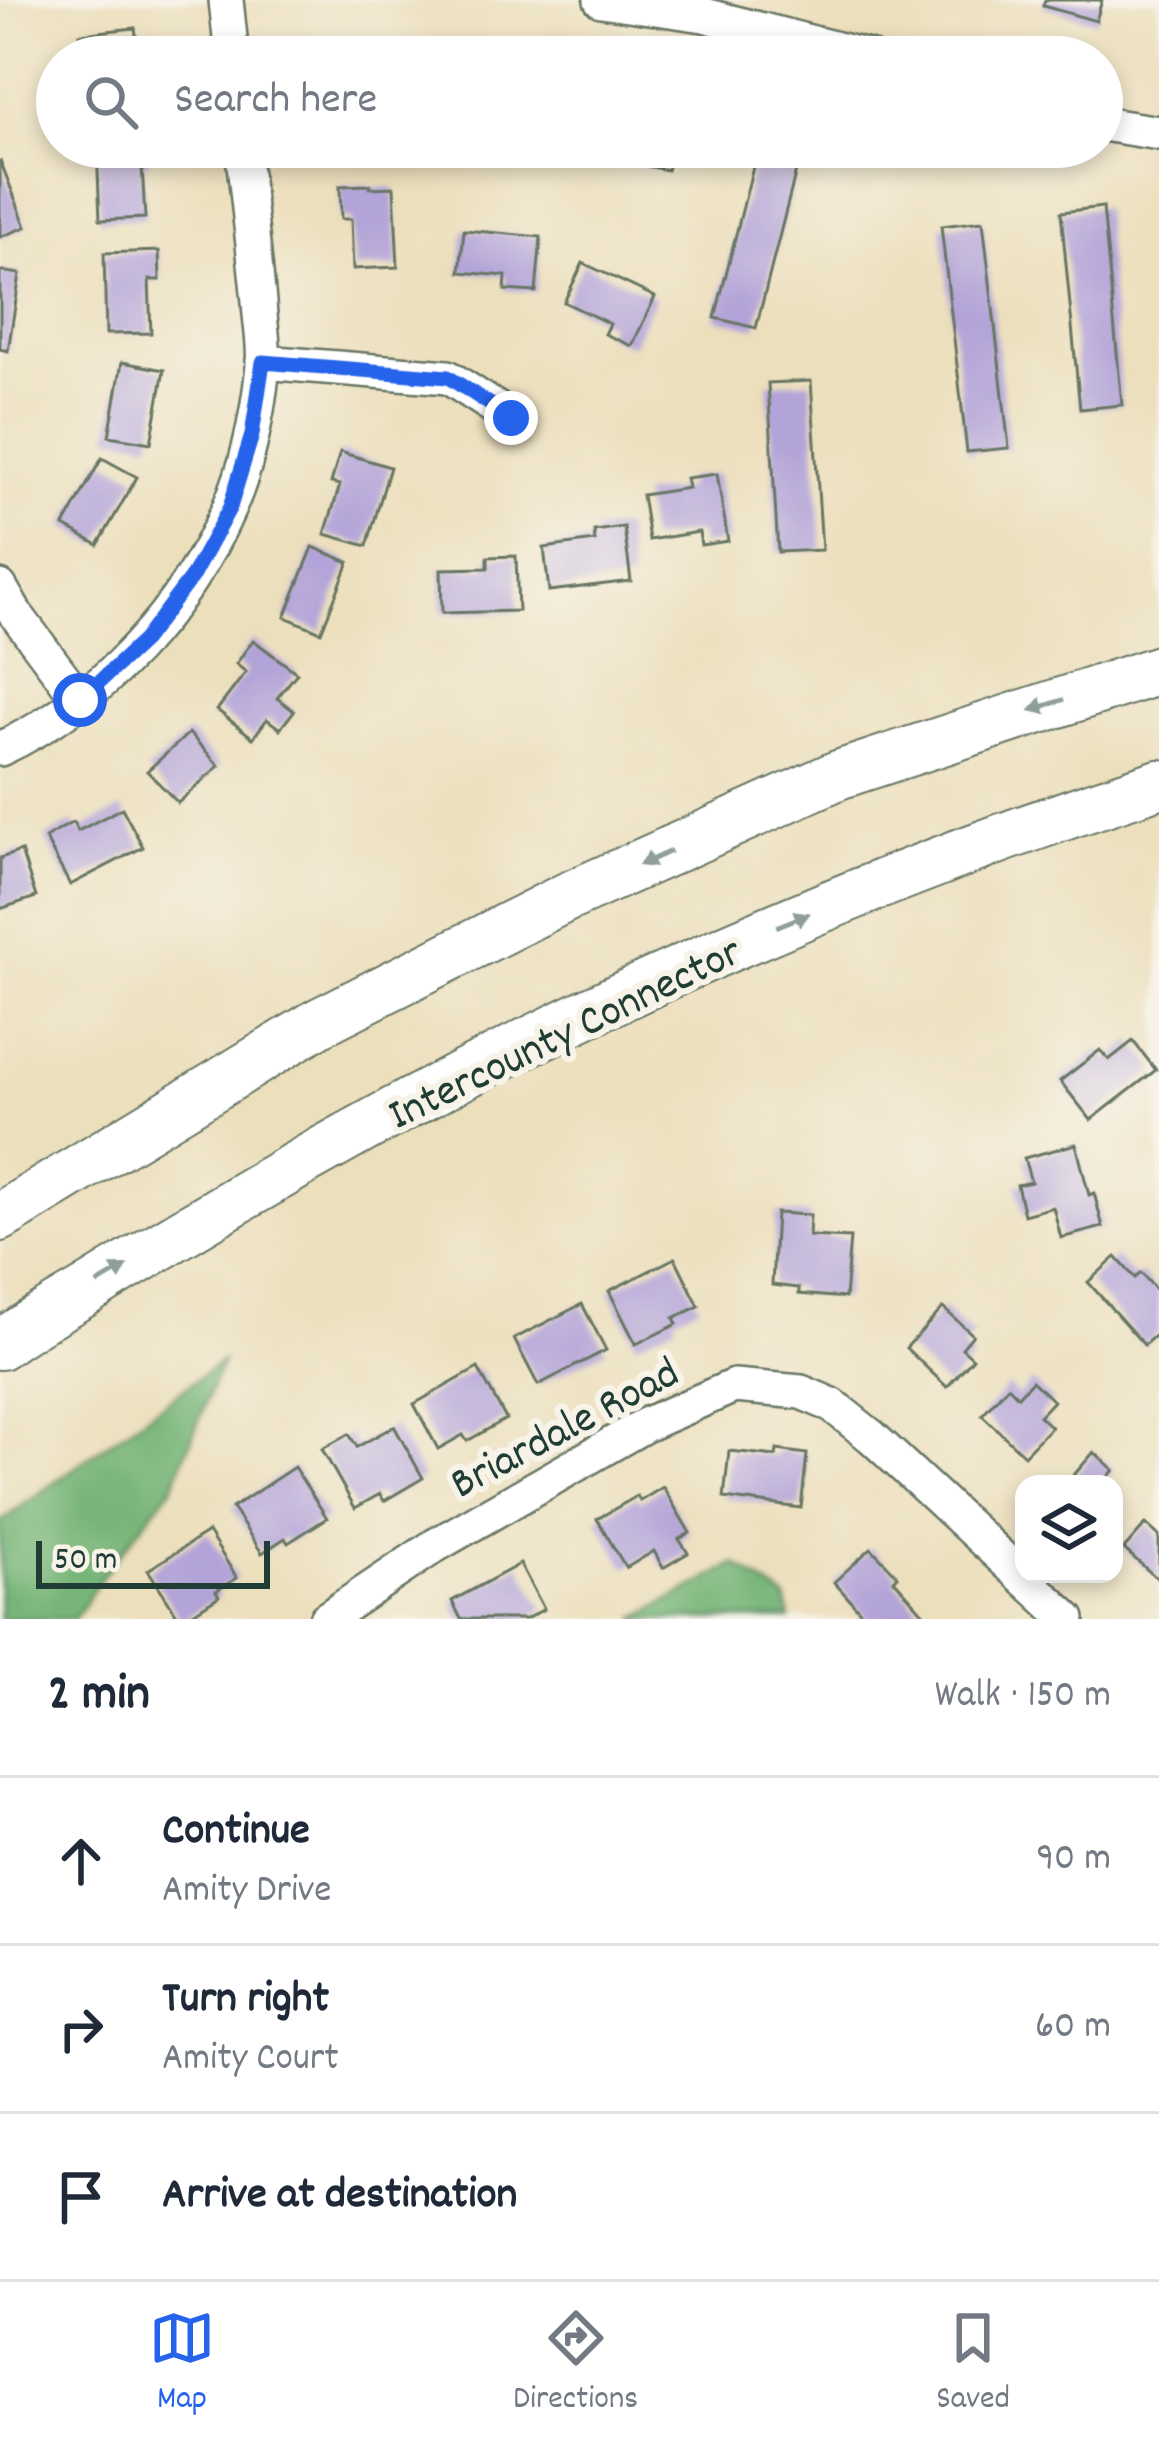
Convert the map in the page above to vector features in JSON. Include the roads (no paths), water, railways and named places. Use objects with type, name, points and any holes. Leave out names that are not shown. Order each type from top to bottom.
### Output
[{"type":"highway","points":[[0,1186],[565,898],[838,775],[1159,670]]},
{"type":"highway","name":"Intercounty Connector","points":[[4,1342],[302,1162],[622,998],[761,932],[1159,784]]},
{"type":"highway","points":[[0,1217],[320,1022]]},
{"type":"street","points":[[226,0],[230,36]]},
{"type":"street","points":[[601,0],[704,15],[786,36]]},
{"type":"street","points":[[1123,127],[1159,133]]},
{"type":"street","points":[[0,749],[31,735],[80,700],[144,640],[193,575],[230,507],[252,435],[263,362],[244,168]]},
{"type":"street","points":[[263,362],[448,377],[511,418]]},
{"type":"street","points":[[0,587],[80,700]]},
{"type":"street","name":"Briardale Road","points":[[326,1619],[436,1546],[645,1425],[734,1386],[801,1392],[832,1406],[872,1437],[1069,1619]]}]
